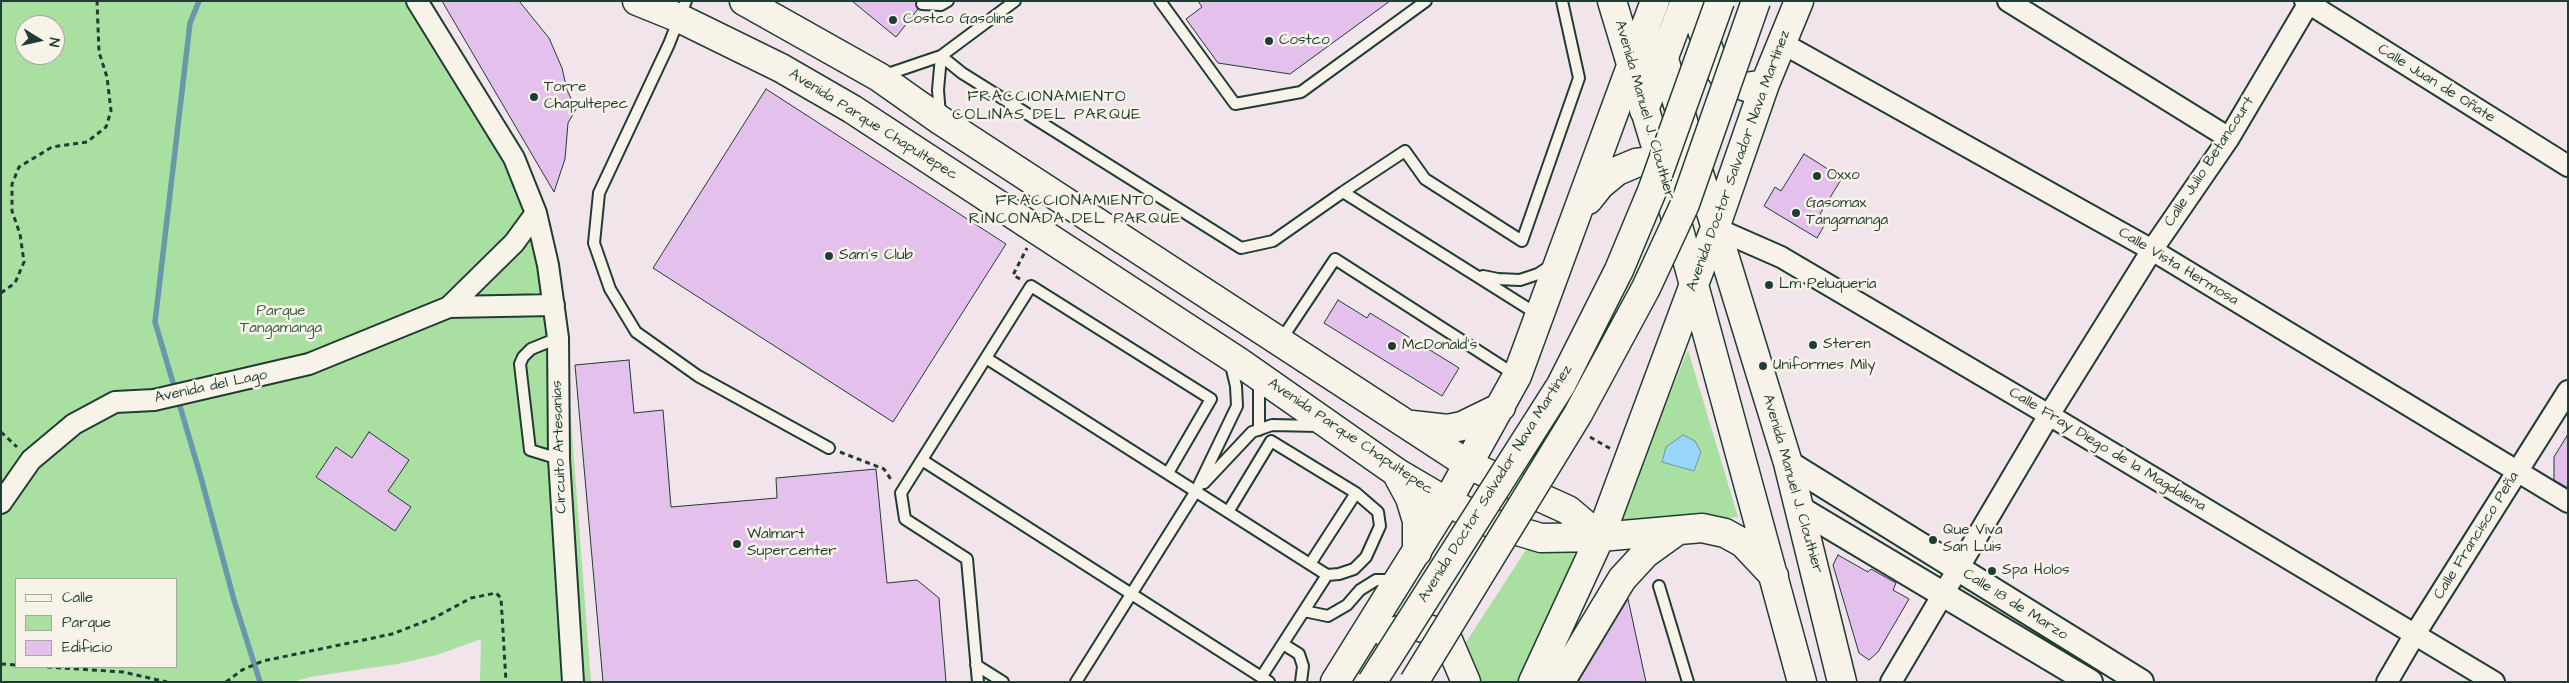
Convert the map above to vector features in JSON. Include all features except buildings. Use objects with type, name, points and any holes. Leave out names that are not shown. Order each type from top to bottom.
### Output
[{"type":"main road","name":"Avenida Parque Chapultepec","points":[[637,1],[683,10],[852,109],[1259,376],[1396,472],[1447,502],[1491,523],[1541,538],[1600,537],[1702,528],[1725,533],[1743,543],[1774,576]]},
{"type":"main road","points":[[744,1],[778,12],[880,77],[940,120],[1281,340],[1469,465],[1568,510],[1600,537]]},
{"type":"main road","name":"Avenida Manuel J. Clouthier","points":[[1612,1],[1660,160],[1802,682]]},
{"type":"main road","points":[[1644,110],[1685,1]]},
{"type":"main road","points":[[1700,1],[1700,24],[1712,59],[1724,78],[1746,87],[1765,84]]},
{"type":"main road","name":"Avenida Doctor Salvador Nava Martínez","points":[[1372,682],[1561,385],[1619,270],[1652,191],[1720,1]]},
{"type":"main road","name":"Avenida Doctor Salvador Nava Martínez","points":[[1414,682],[1578,414],[1646,288],[1685,204],[1756,1]]},
{"type":"main road","name":"Avenida Doctor Salvador Nava Martínez","points":[[1532,682],[1600,537],[1716,228],[1765,84],[1799,1]]},
{"type":"main road","name":"Avenida Manuel J. Clouthier","points":[[1651,6],[1663,58],[1698,163],[1802,510],[1842,682]]},
{"type":"main road","name":"Avenida Doctor Salvador Nava Martínez","points":[[1335,682],[1447,502],[1518,376],[1632,67],[1651,6]]},
{"type":"main road","points":[[1580,211],[1600,186],[1617,171],[1636,163],[1660,160],[1698,163]]},
{"type":"main road","points":[[1246,318],[1256,333],[1260,349],[1259,376]]},
{"type":"main road","points":[[1409,425],[1448,429],[1462,426],[1501,407]]},
{"type":"main road","points":[[1396,472],[1410,498],[1417,521],[1417,552]]},
{"type":"main road","points":[[1560,682],[1622,579],[1644,554],[1677,530]]},
{"type":"main road","points":[[1344,682],[1391,632],[1416,626],[1435,631],[1448,640],[1466,682]]},
{"type":"street","name":"Circuito Artesanías","points":[[417,1],[514,158],[536,213],[554,305],[558,338],[559,459],[574,682]]},
{"type":"street","points":[[2008,1],[2229,138]]},
{"type":"street","name":"Calle Julio Betancourt","points":[[1891,682],[2049,415],[2152,250],[2229,138],[2308,2]]},
{"type":"street","name":"Calle Juan de Oñate","points":[[2308,2],[2568,166]]},
{"type":"street","name":"Calle Vista Hermosa","points":[[1782,43],[2152,250],[2568,502]]},
{"type":"street","name":"Avenida del Lago","points":[[449,307],[514,243],[536,213]]},
{"type":"street","name":"Calle Fray Diego de la Magdalena","points":[[1716,228],[1781,257],[2049,415],[2494,682]]},
{"type":"street","name":"Avenida del Lago","points":[[1,503],[31,460],[74,424],[115,402],[154,400],[309,364],[449,307],[554,305]]},
{"type":"street","name":"Calle Francisco Peña","points":[[2387,682],[2415,634],[2568,391]]},
{"type":"street","name":"Calle 18 de Marzo","points":[[1788,463],[2141,682]]},
{"type":"street","name":"Calle 18 de Marzo","points":[[1802,510],[2090,682]]},
{"type":"lane","points":[[922,4],[941,5],[948,1]]},
{"type":"lane","points":[[880,77],[941,56],[1015,1]]},
{"type":"lane","points":[[1160,1],[1235,104],[1301,92],[1426,1]]},
{"type":"lane","points":[[941,56],[962,73],[1240,248],[1273,241],[1405,151],[1424,179],[1522,241],[1579,78],[1562,1]]},
{"type":"lane","points":[[683,10],[598,193],[594,243],[610,290],[636,332],[698,376],[829,448]]},
{"type":"lane","points":[[940,120],[938,90],[941,56]]},
{"type":"lane","points":[[1343,192],[1540,316]]},
{"type":"lane","points":[[1474,275],[1498,280],[1520,280],[1538,274],[1562,257]]},
{"type":"lane","points":[[1281,340],[1335,259],[1518,376]]},
{"type":"lane","points":[[978,682],[968,559],[905,519],[901,493],[1031,286],[1211,399],[1168,474]]},
{"type":"lane","points":[[558,338],[531,349],[523,357],[520,364],[530,450],[559,459]]},
{"type":"lane","points":[[1076,682],[1196,491],[1237,406],[1236,386],[1229,356]]},
{"type":"lane","points":[[986,358],[1196,491],[1228,512],[1326,574],[1339,574],[1354,569],[1366,557],[1380,526],[1378,512],[1356,493],[1271,441],[1228,512]]},
{"type":"lane","points":[[1259,376],[1259,430]]},
{"type":"lane","points":[[1196,491],[1252,432],[1272,425],[1334,427]]},
{"type":"lane","points":[[922,460],[1265,679],[1283,644],[1326,574]]},
{"type":"lane","points":[[1310,564],[1356,493]]},
{"type":"lane","points":[[1304,611],[1328,616],[1347,605],[1360,590],[1376,580],[1400,580]]},
{"type":"lane","points":[[1659,586],[1688,682]]},
{"type":"lane","points":[[1283,644],[1299,654],[1304,666],[1301,682]]},
{"type":"lane","points":[[976,665],[1003,682]]},
{"type":"path","points":[[1,293],[15,284],[24,262],[20,234],[12,211],[12,184],[19,167],[52,147],[87,142],[106,128],[111,111],[107,77],[99,52],[97,1]]},
{"type":"path","points":[[1028,247],[1012,275],[1031,286]]},
{"type":"path","points":[[829,448],[884,469],[901,493]]},
{"type":"path","points":[[226,682],[242,670],[263,661],[392,634],[434,618],[470,598],[496,593],[501,598],[506,682]]},
{"type":"path","points":[[1,664],[15,665]]},
{"type":"path","points":[[62,668],[123,672],[167,682]]},
{"type":"green space","name":"Parque Tangamanga","points":[[1,1],[432,1],[520,164],[566,355],[591,682],[480,682],[481,639],[437,655],[397,664],[310,677],[293,682],[1,682]]},
{"type":"green space","points":[[1688,350],[1738,517],[1615,527]]},
{"type":"green space","points":[[1531,542],[1577,548],[1535,656],[1522,682],[1474,682],[1463,647]]},
{"type":"water","points":[[1683,435],[1695,441],[1701,452],[1694,471],[1662,462],[1666,447]]},
{"type":"waterway","points":[[199,1],[190,23],[155,322],[200,474],[234,600],[260,682]]},
{"type":"place","name":"Costco Gasoline","points":[[893,20]]},
{"type":"place","name":"Costco","points":[[1269,41]]},
{"type":"place","name":"Torre Chapultepec","points":[[534,97]]},
{"type":"place","name":"Oxxo","points":[[1817,176]]},
{"type":"place","name":"Gasomax Tangamanga","points":[[1796,213]]},
{"type":"place","name":"Sam's Club","points":[[829,256]]},
{"type":"place","name":"Lm Peluquería","points":[[1769,285]]},
{"type":"place","name":"Steren","points":[[1813,345]]},
{"type":"place","name":"McDonald's","points":[[1392,346]]},
{"type":"place","name":"Uniformes Mily","points":[[1763,366]]},
{"type":"place","name":"Que Viva San Luis","points":[[1933,540]]},
{"type":"place","name":"Walmart Supercenter","points":[[737,544]]},
{"type":"place","name":"Spa Holos","points":[[1992,571]]},
{"type":"district","name":"FRACCIONAMIENTO COLINAS DEL PARQUE","points":[[1047,107]]},
{"type":"district","name":"FRACCIONAMIENTO RINCONADA DEL PARQUE","points":[[1075,211]]}]
